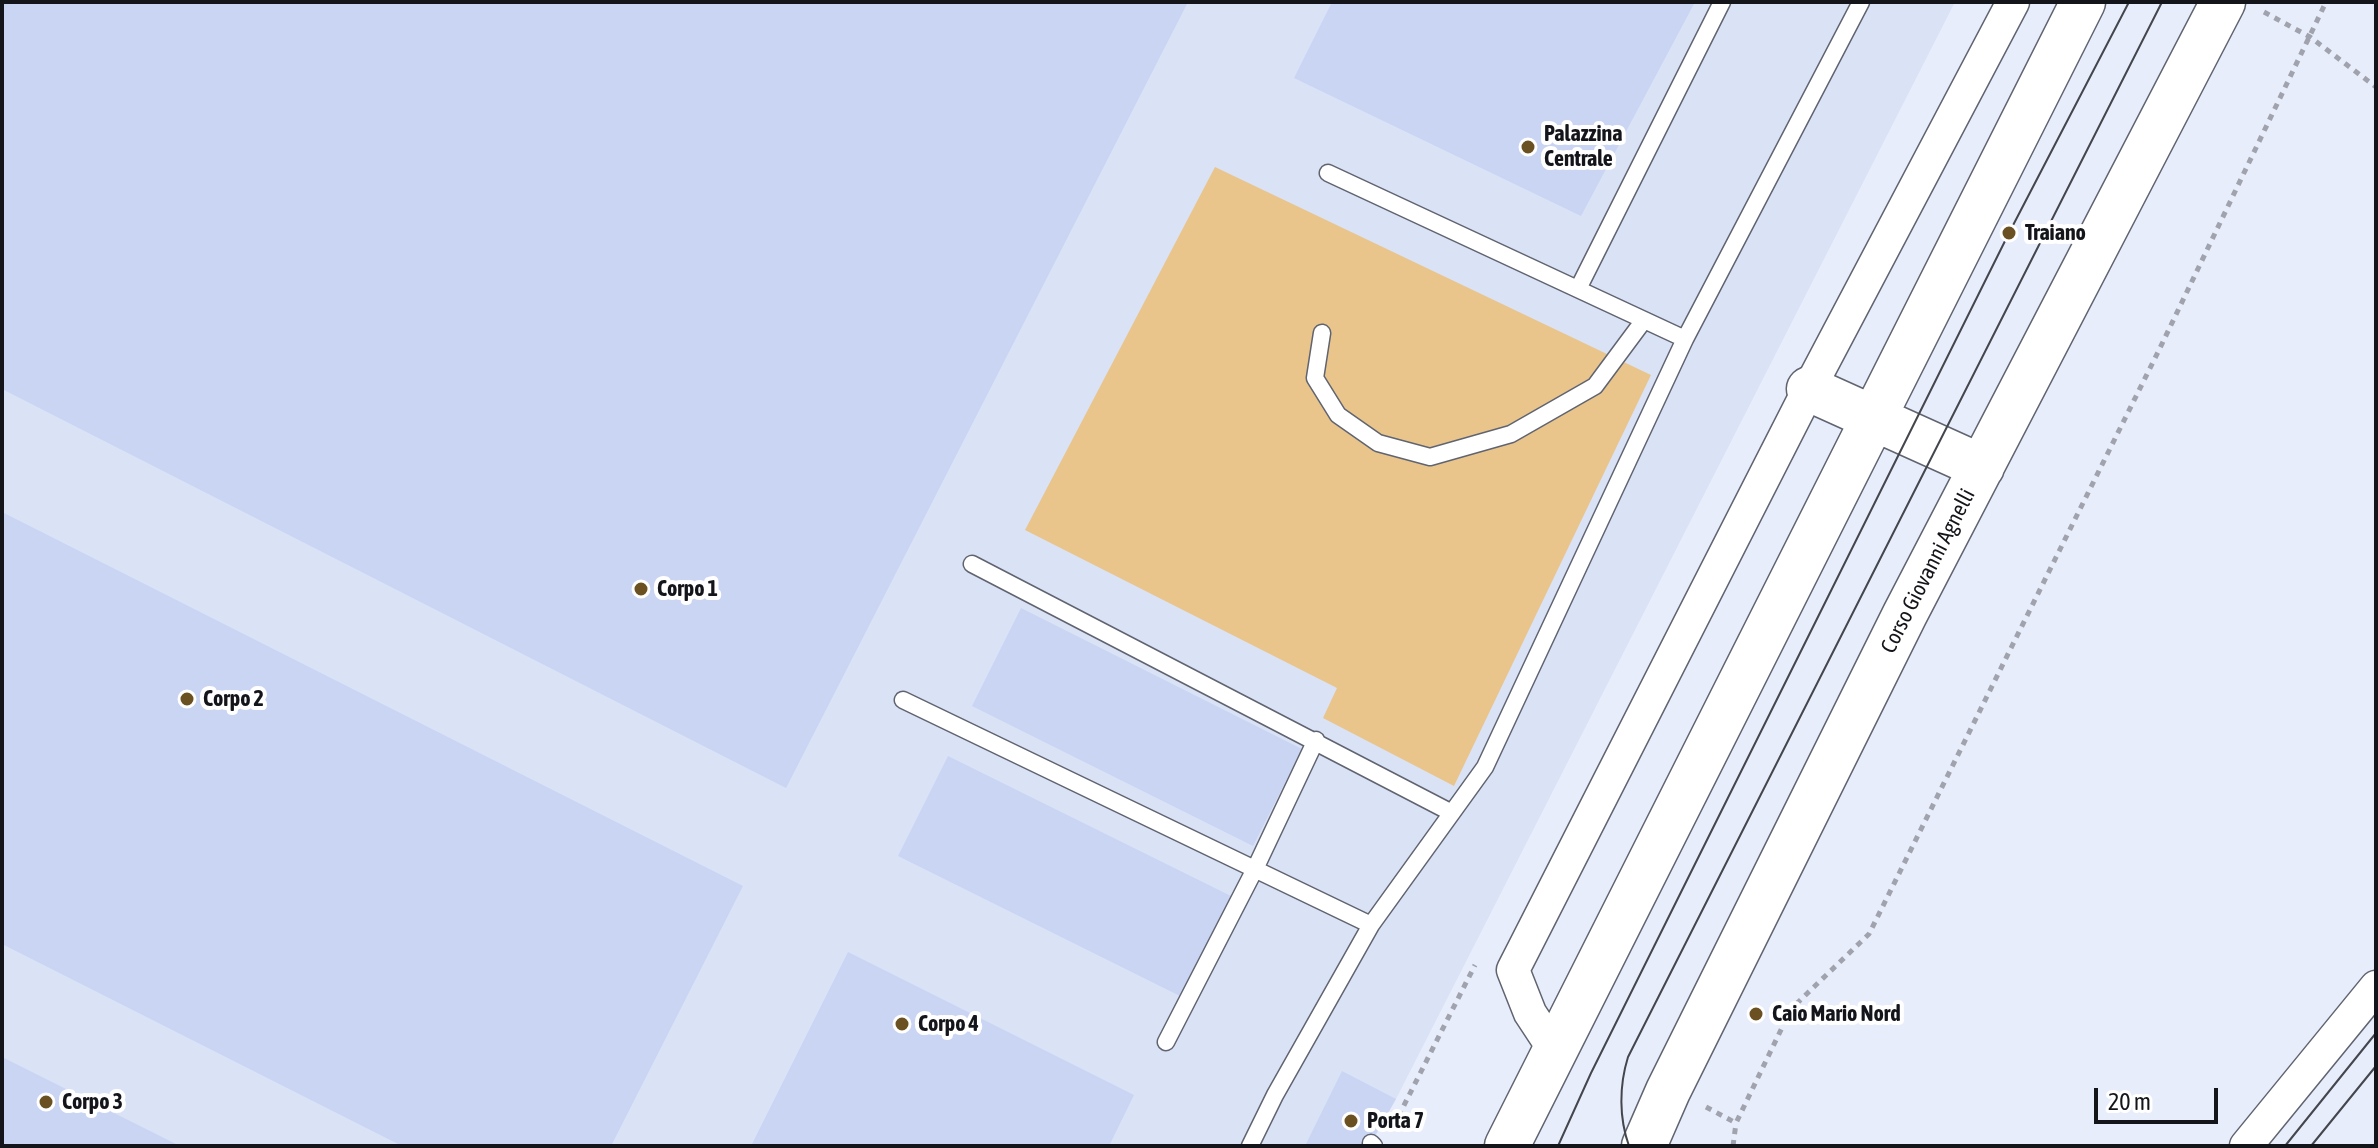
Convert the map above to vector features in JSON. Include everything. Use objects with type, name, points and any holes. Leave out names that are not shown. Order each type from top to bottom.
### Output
[{"type":"main road","points":[[1507,1146],[2083,2]]},
{"type":"main road","name":"Corso Giovanni Agnelli","points":[[1653,1139],[1905,614],[1982,467],[2240,6]]},
{"type":"main road","points":[[1809,389],[1982,467]]},
{"type":"street","points":[[1555,1051],[1530,1013],[1513,970],[1809,389],[2013,2]]},
{"type":"street","points":[[2246,1146],[2376,987]]},
{"type":"lane","points":[[1578,289],[1722,2]]},
{"type":"lane","points":[[1250,1146],[1275,1095],[1371,925],[1485,767],[1685,339],[1861,2]]},
{"type":"lane","points":[[1328,173],[1685,339]]},
{"type":"lane","points":[[1322,333],[1315,378],[1338,415],[1378,443],[1430,457],[1511,434],[1595,386],[1644,320]]},
{"type":"lane","points":[[972,564],[1452,813]]},
{"type":"lane","points":[[903,700],[1371,925]]},
{"type":"lane","points":[[1166,1042],[1255,869],[1316,740]]},
{"type":"path","points":[[1733,1146],[1736,1123],[1791,1009],[1869,934],[2159,350],[2326,2]]},
{"type":"path","points":[[2240,6],[2310,37],[2376,87]]},
{"type":"path","points":[[1700,1104],[1736,1123]]},
{"type":"shaded area","points":[[2,2],[1955,2],[1370,1146],[2,1146]]},
{"type":"shaded area","points":[[1215,167],[1651,375],[1454,786],[1323,718],[1337,688],[1025,530]]},
{"type":"building","name":"Corpo 1","points":[[2,2],[1188,2],[786,788],[2,389]]},
{"type":"building","name":"Palazzina Centrale","points":[[1332,2],[1695,2],[1581,216],[1294,78]]},
{"type":"building","name":"Corpo 2","points":[[2,512],[743,886],[611,1146],[402,1146],[2,944]]},
{"type":"building","points":[[1021,608],[1302,749],[1253,846],[972,706]]},
{"type":"building","points":[[948,756],[1233,897],[1182,997],[898,856]]},
{"type":"building","name":"Corpo 4","points":[[848,952],[1134,1095],[1109,1146],[751,1146]]},
{"type":"building","name":"Corpo 3","points":[[2,1057],[180,1146],[2,1146]]},
{"type":"building","name":"Porta 7","points":[[1342,1071],[1396,1099],[1369,1146],[1305,1146]]},
{"type":"tram line","points":[[1558,1146],[1591,1073],[2009,233],[2129,2]]},
{"type":"tram line","points":[[1629,1146],[1621,1102],[1628,1057],[2162,2]]},
{"type":"tram line","points":[[2285,1146],[2376,1033]]},
{"type":"tram line","points":[[2311,1146],[2376,1066]]},
{"type":"place","name":"Palazzina Centrale","points":[[1528,147]]},
{"type":"place","name":"Traiano","points":[[2009,233]]},
{"type":"place","name":"Corpo 1","points":[[641,589]]},
{"type":"place","name":"Corpo 2","points":[[187,699]]},
{"type":"place","name":"Caio Mario Nord","points":[[1756,1014]]},
{"type":"place","name":"Corpo 4","points":[[902,1024]]},
{"type":"place","name":"Corpo 3","points":[[46,1102]]},
{"type":"place","name":"Porta 7","points":[[1351,1121]]}]
